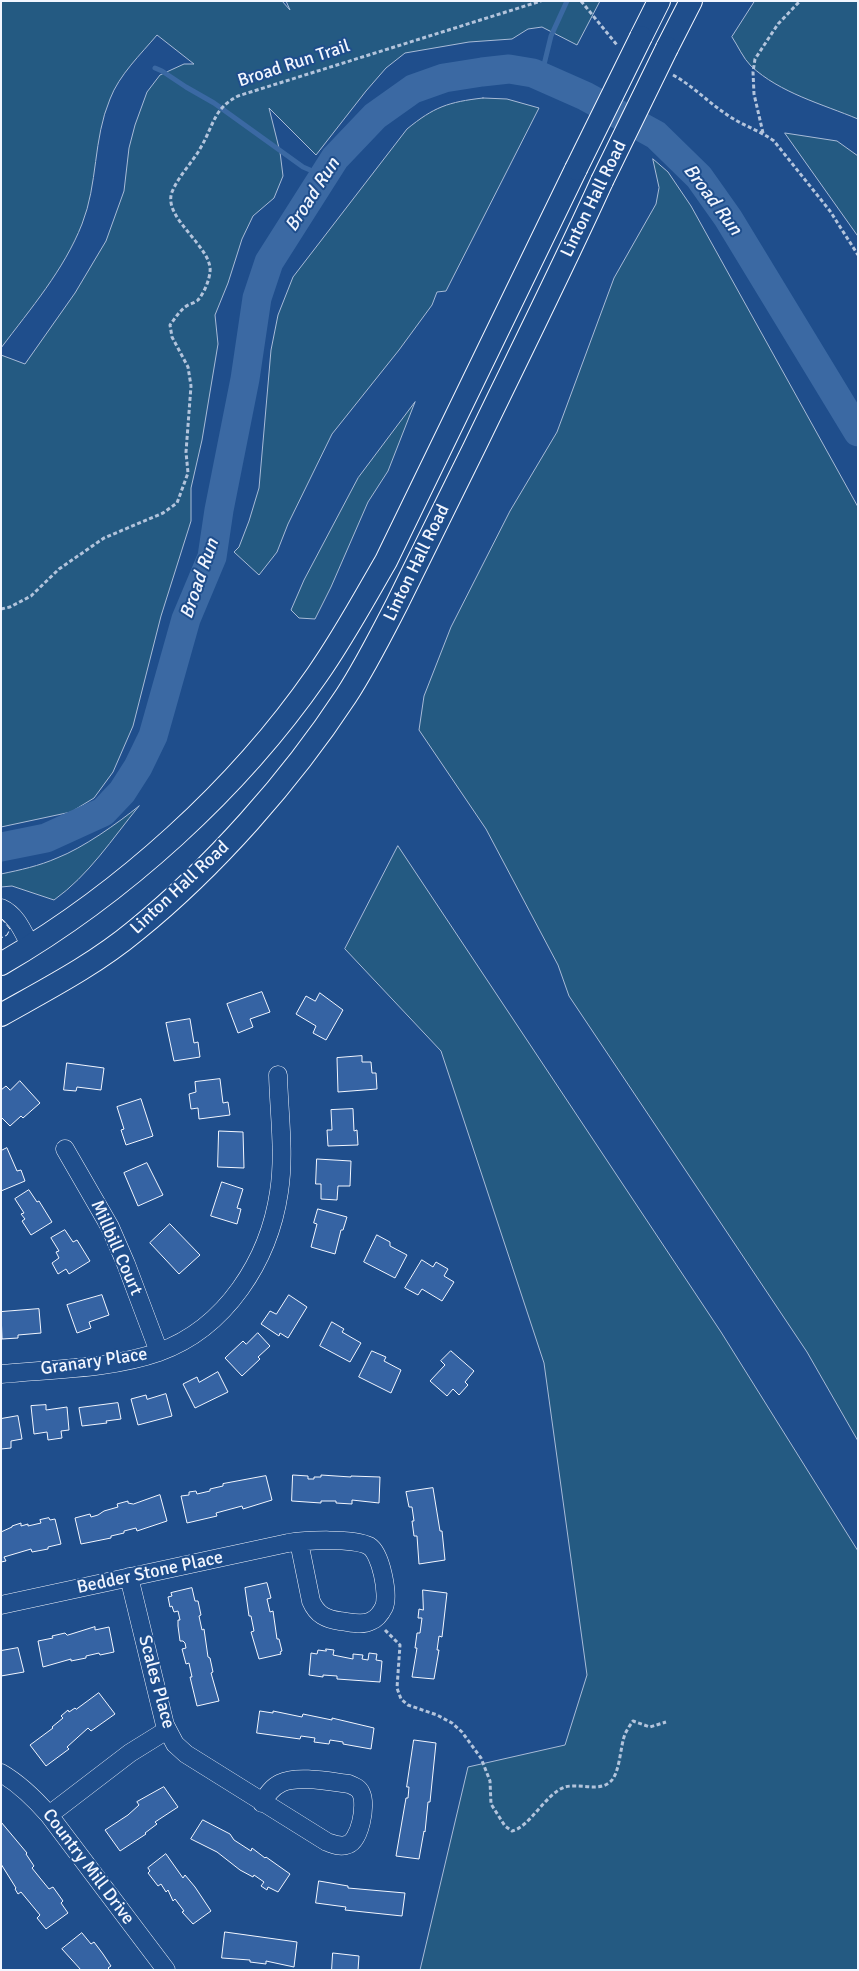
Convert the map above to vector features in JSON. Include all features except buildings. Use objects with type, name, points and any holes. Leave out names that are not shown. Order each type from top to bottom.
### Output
[{"type":"main road","name":"Linton Hall Road","points":[[1,964],[31,947],[107,894],[189,821],[234,777],[279,725],[318,675],[386,561],[659,1]]},
{"type":"main road","name":"Linton Hall Road","points":[[1,1015],[48,990],[89,964],[134,933],[159,912],[223,850],[268,798],[346,696],[391,615],[691,1]]},
{"type":"street","points":[[1,908],[9,911],[16,918],[31,947]]},
{"type":"street","name":"Granary Place","points":[[1,1374],[92,1366],[138,1358],[178,1344],[221,1314],[242,1286],[269,1236],[279,1191],[282,1159],[278,1075]]},
{"type":"street","name":"Millbill Court","points":[[65,1149],[110,1227],[159,1352]]},
{"type":"street","name":"Bedder Stone Place","points":[[1,1605],[299,1542],[327,1540],[363,1544],[370,1547],[376,1553],[380,1560],[385,1600],[384,1608],[374,1619]]},
{"type":"street","points":[[299,1542],[311,1601],[320,1615],[330,1620],[361,1624],[374,1619]]},
{"type":"street","name":"Scales Place","points":[[129,1577],[167,1730],[175,1744],[186,1754],[262,1802],[326,1842],[347,1846],[359,1834],[363,1800],[361,1792],[356,1786],[294,1779],[282,1782],[272,1788],[262,1802]]},
{"type":"street","points":[[49,1815],[130,1753],[167,1730]]},
{"type":"street","name":"Country Mill Drive","points":[[1,1774],[12,1780],[49,1815],[166,1970]]},
{"type":"path","name":"Broad Run Trail","points":[[1,609],[31,596],[59,569],[104,538],[163,513],[177,503],[188,473],[186,452],[191,386],[188,367],[172,337],[170,325],[187,305],[197,301],[206,286],[210,270],[206,257],[182,225],[172,205],[171,194],[203,144],[217,113],[224,104],[238,96],[541,1]]},
{"type":"path","points":[[763,133],[754,94],[753,72],[756,59],[778,24],[800,1]]},
{"type":"path","points":[[704,96],[726,114],[763,133],[774,141],[830,211],[858,255]]},
{"type":"path","points":[[374,1619],[400,1645],[397,1688],[401,1699],[408,1705],[452,1722],[462,1732],[481,1758],[490,1780],[491,1804],[505,1826],[512,1831],[519,1830],[536,1811],[563,1788],[577,1785],[598,1787],[610,1783],[616,1772],[626,1733],[633,1721],[650,1727],[666,1722]]},
{"type":"shaded area","points":[[1,1],[282,1],[290,10],[286,1],[600,1],[577,45],[542,27],[528,29],[512,39],[469,42],[405,53],[386,68],[316,155],[269,108],[280,152],[283,176],[274,198],[253,216],[242,239],[228,283],[215,315],[218,344],[202,440],[191,488],[191,521],[161,616],[133,726],[113,772],[94,798],[71,812],[1,827],[1,355],[25,364],[75,293],[106,241],[124,191],[129,148],[147,92],[160,75],[184,64],[194,64],[157,35],[119,82],[105,114],[91,193],[75,241],[46,288],[1,348]]},
{"type":"shaded area","points":[[755,1],[858,1],[858,119],[788,91],[762,75],[748,63],[732,37]]},
{"type":"shaded area","points":[[483,98],[507,99],[539,108],[446,291],[437,292],[432,305],[399,350],[332,434],[288,524],[277,552],[259,575],[234,552],[239,547],[259,488],[271,350],[278,315],[293,277],[407,129],[425,115],[442,107],[460,101]]},
{"type":"shaded area","points":[[785,133],[837,141],[858,156],[858,236]]},
{"type":"shaded area","points":[[653,159],[668,172],[691,206],[858,507],[858,1441],[807,1352],[569,996],[558,965],[486,829],[419,730],[424,696],[451,627],[510,511],[557,432],[614,278],[656,204],[659,188]]},
{"type":"shaded area","points":[[415,402],[388,471],[368,502],[315,619],[299,618],[291,610],[304,580],[358,478]]},
{"type":"shaded area","points":[[139,806],[89,868],[54,900],[12,886],[1,887],[1,874],[36,866],[67,854],[100,835]]},
{"type":"shaded area","points":[[398,846],[721,1332],[858,1551],[858,1970],[420,1970],[468,1767],[565,1745],[587,1675],[544,1363],[441,1051],[345,949]]},
{"type":"waterway","points":[[541,77],[551,36],[567,1]]},
{"type":"waterway","points":[[155,68],[214,103],[303,167],[324,176]]},
{"type":"waterway","name":"Broad Run","points":[[1,847],[46,838],[103,812],[122,792],[138,767],[153,736],[186,619],[212,557],[219,510],[245,379],[257,298],[269,262],[335,158],[375,116],[413,89],[444,78],[482,72],[509,69],[533,73],[585,96],[656,135],[699,177],[728,218],[858,432]]},
{"type":"fence","points":[[1,918],[10,929],[7,935],[1,938]]}]
